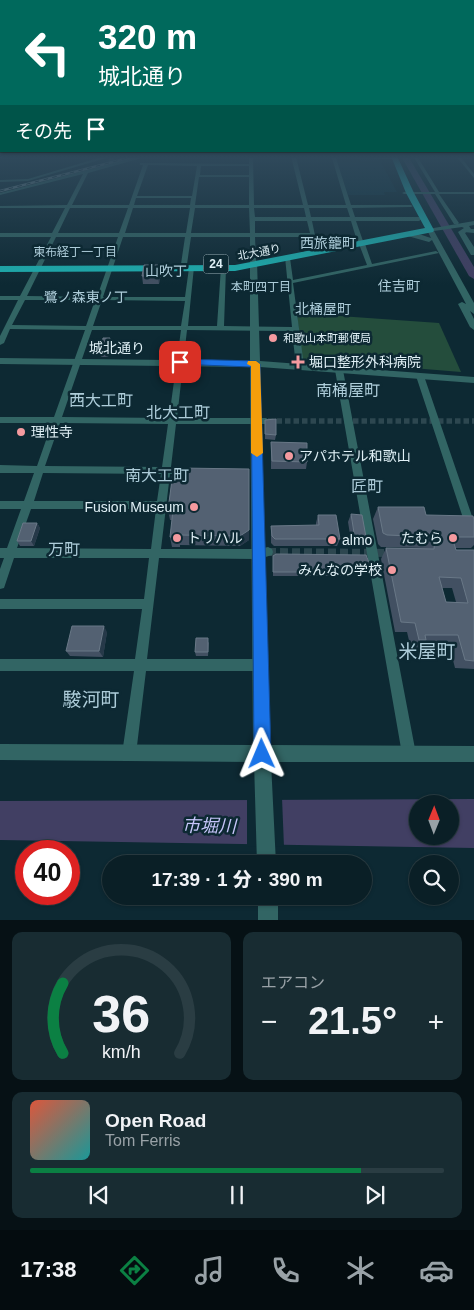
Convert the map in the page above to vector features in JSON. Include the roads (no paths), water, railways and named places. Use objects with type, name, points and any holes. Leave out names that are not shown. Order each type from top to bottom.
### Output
[{"type":"highway","points":[[409,199],[418,219],[427,232]]},
{"type":"highway","points":[[410,199],[427,232]]},
{"type":"highway","name":"北大通り","points":[[188,266],[223,268],[427,232]]},
{"type":"highway","name":"北大通り","points":[[0,265],[188,266],[253,263],[316,249],[427,232]]},
{"type":"highway","name":"北大通り","points":[[0,269],[39,266]]},
{"type":"street","points":[[0,343],[73,199]]},
{"type":"street","points":[[0,584],[133,199]]},
{"type":"street","points":[[129,754],[188,299],[188,235],[194,199]]},
{"type":"street","points":[[252,199],[254,329],[261,421],[253,472],[264,553],[261,666],[266,855]]},
{"type":"street","points":[[305,199],[316,249]]},
{"type":"street","points":[[346,199],[370,265]]},
{"type":"street","points":[[440,199],[455,227],[461,232],[474,253]]},
{"type":"street","points":[[0,206],[411,206]]},
{"type":"street","points":[[252,220],[418,219]]},
{"type":"street","points":[[427,232],[474,222]]},
{"type":"street","points":[[427,232],[474,327]]},
{"type":"street","points":[[427,232],[474,311]]},
{"type":"street","points":[[0,235],[313,235]]},
{"type":"street","points":[[290,282],[436,253]]},
{"type":"street","points":[[287,258],[300,366]]},
{"type":"street","points":[[220,329],[223,268]]},
{"type":"street","points":[[0,298],[188,299]]},
{"type":"street","points":[[8,327],[295,330]]},
{"type":"street","name":"城北通り","points":[[0,361],[256,364],[474,380]]},
{"type":"street","points":[[339,370],[409,754]]},
{"type":"street","points":[[420,376],[474,536]]},
{"type":"street","points":[[0,420],[261,421]]},
{"type":"street","points":[[0,469],[193,471]]},
{"type":"street","points":[[0,504],[161,505]]},
{"type":"street","points":[[0,553],[264,553]]},
{"type":"street","points":[[0,604],[148,604]]},
{"type":"street","points":[[0,665],[261,666]]},
{"type":"street","points":[[0,752],[474,754]]},
{"type":"street","points":[[268,905],[268,920]]},
{"type":"water","name":"市堀川","points":[[409,799],[409,845],[459,845],[459,799],[474,799],[474,848],[0,840],[0,801]]},
{"type":"waterway","points":[[429,199],[474,276]]},
{"type":"tunnel","points":[[268,421],[474,421]]},
{"type":"tunnel","points":[[268,552],[392,553]]},
{"type":"place","name":"和歌山本町郵便局","points":[[273,338]]},
{"type":"place","name":"堀口整形外科病院","points":[[298,362]]},
{"type":"place","name":"理性寺","points":[[21,432]]},
{"type":"place","name":"アパホテル和歌山","points":[[289,456]]},
{"type":"place","name":"Fusion Museum","points":[[194,507]]},
{"type":"place","name":"トリハル","points":[[177,538]]},
{"type":"place","name":"たむら","points":[[453,538]]},
{"type":"place","name":"almo","points":[[332,540]]},
{"type":"place","name":"みんなの学校","points":[[392,570]]},
{"type":"district","name":"西旅籠町","points":[[328,243]]},
{"type":"district","name":"東布経丁一丁目","points":[[75,252]]},
{"type":"district","name":"山吹丁","points":[[166,271]]},
{"type":"district","name":"住吉町","points":[[399,286]]},
{"type":"district","name":"本町四丁目","points":[[261,287]]},
{"type":"district","name":"鷺ノ森東ノ丁","points":[[86,297]]},
{"type":"district","name":"北桶屋町","points":[[323,309]]},
{"type":"district","name":"南桶屋町","points":[[348,390]]},
{"type":"district","name":"西大工町","points":[[101,400]]},
{"type":"district","name":"北大工町","points":[[178,412]]},
{"type":"district","name":"南大工町","points":[[157,475]]},
{"type":"district","name":"匠町","points":[[367,486]]},
{"type":"district","name":"万町","points":[[64,549]]},
{"type":"district","name":"米屋町","points":[[427,651]]},
{"type":"district","name":"駿河町","points":[[91,699]]}]
